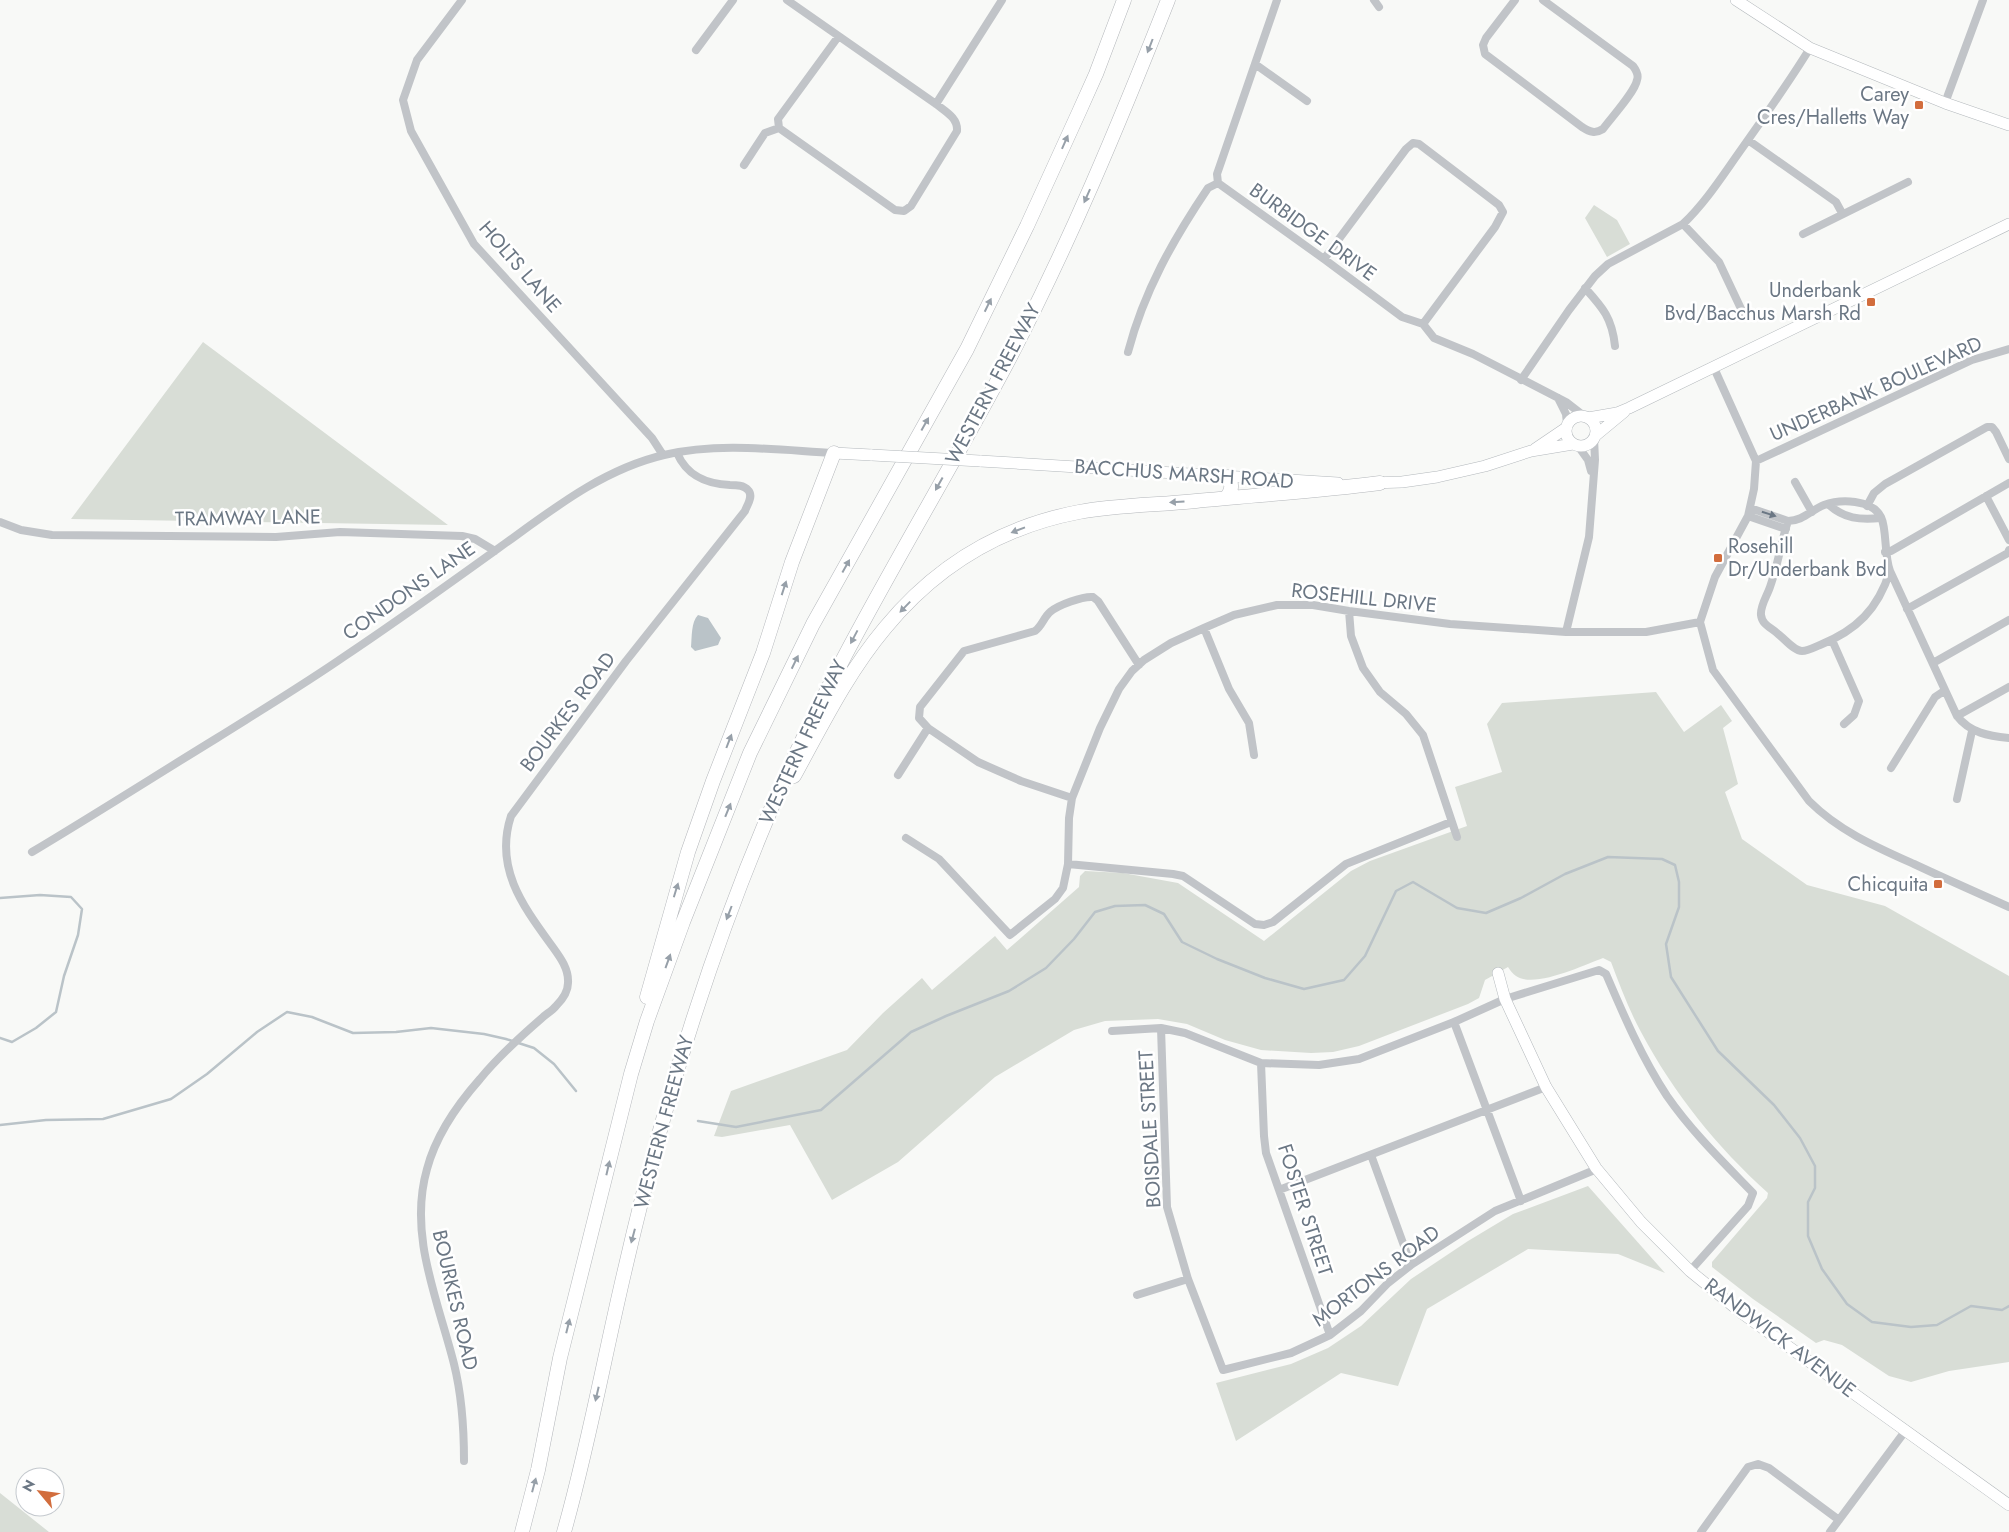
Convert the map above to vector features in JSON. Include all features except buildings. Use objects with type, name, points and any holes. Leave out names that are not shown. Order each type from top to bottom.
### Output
[{"type":"highway","name":"WESTERN FREEWAY","points":[[522,1532],[538,1470],[560,1358],[631,1074],[647,1021],[682,922],[750,754],[813,624],[971,340],[1027,226],[1071,130],[1096,74],[1124,0]]},
{"type":"highway","name":"WESTERN FREEWAY","points":[[564,1532],[625,1268],[660,1128],[696,1006],[747,867],[783,781],[827,688],[877,594],[1006,366],[1050,278],[1132,91],[1168,0]]},
{"type":"highway","points":[[631,1074],[647,994],[688,852],[713,781],[763,653],[792,562],[834,453]]},
{"type":"highway","points":[[1226,498],[1232,489],[1228,477]]},
{"type":"highway","points":[[747,867],[779,810],[819,730],[872,644],[886,626],[919,592],[954,562],[992,540],[1056,517],[1107,508],[1323,490],[1380,483]]},
{"type":"main road","points":[[1736,0],[1810,48],[1945,103],[2009,125]]},
{"type":"main road","points":[[1630,408],[1587,445],[1575,445],[1567,437],[1566,426],[1574,417],[1617,413],[1630,408],[2008,225]]},
{"type":"main road","points":[[1586,417],[1595,426],[1595,437]]},
{"type":"main road","name":"BACCHUS MARSH ROAD","points":[[1531,451],[1566,426]]},
{"type":"main road","name":"BACCHUS MARSH ROAD","points":[[834,453],[1336,483],[1380,483],[1462,472],[1531,451],[1575,445]]},
{"type":"main road","name":"RANDWICK AVENUE","points":[[1498,973],[1505,999],[1546,1087],[1597,1169],[1641,1222],[1690,1270],[1743,1314],[2009,1505]]},
{"type":"street","name":"HOLTS LANE","points":[[462,0],[417,60],[403,100],[411,131],[474,244],[652,438],[663,455]]},
{"type":"street","points":[[696,50],[733,0]]},
{"type":"street","points":[[787,0],[936,104],[953,117],[958,124],[958,131],[911,206],[904,211],[895,210],[779,128],[778,119],[838,37]]},
{"type":"street","points":[[936,104],[1002,0]]},
{"type":"street","points":[[1128,352],[1136,319],[1166,254],[1208,188],[1218,184],[1217,174],[1277,0]]},
{"type":"street","points":[[1515,0],[1486,38],[1483,45],[1485,54],[1582,127],[1588,131],[1598,132],[1603,129],[1635,86],[1638,74],[1633,66],[1543,0]]},
{"type":"street","points":[[1945,103],[1983,0]]},
{"type":"street","points":[[1521,380],[1584,288],[1608,264],[1683,224],[1711,191],[1748,140],[1810,48]]},
{"type":"street","points":[[1255,64],[1307,101]]},
{"type":"street","points":[[744,165],[765,133],[779,128]]},
{"type":"street","points":[[1748,140],[1836,202],[1842,213]]},
{"type":"street","points":[[1324,259],[1406,149],[1413,143],[1420,144],[1499,205],[1503,212],[1495,227],[1423,324]]},
{"type":"street","points":[[1803,234],[1842,213],[1908,182]]},
{"type":"street","name":"BURBIDGE DRIVE","points":[[1218,184],[1324,259],[1402,318],[1423,324],[1434,338],[1472,354],[1570,404],[1586,417]]},
{"type":"street","points":[[1683,224],[1719,262],[1743,313]]},
{"type":"street","points":[[1584,288],[1609,318],[1613,329],[1615,346]]},
{"type":"street","name":"UNDERBANK BOULEVARD","points":[[1756,461],[1972,360],[2009,349]]},
{"type":"street","name":"UNDERBANK BOULEVARD","points":[[1700,622],[1715,577],[1749,512],[1756,461],[1714,368]]},
{"type":"street","points":[[1558,398],[1563,405],[1566,426]]},
{"type":"street","points":[[1867,506],[1874,493],[1885,484],[1978,430],[1992,427],[2004,446],[2009,459]]},
{"type":"street","points":[[1566,632],[1589,537],[1595,437]]},
{"type":"street","points":[[1575,445],[1588,460],[1592,476]]},
{"type":"street","name":"CONDONS LANE","points":[[32,852],[317,675],[577,492],[624,469],[663,455],[747,448],[834,453]]},
{"type":"street","name":"BOURKES ROAD","points":[[464,1461],[460,1394],[424,1252],[420,1226],[422,1190],[426,1169],[444,1129],[459,1104],[479,1079],[520,1038],[556,1006],[563,997],[568,983],[566,968],[520,901],[512,880],[506,846],[507,830],[512,816],[620,669],[744,511],[749,502],[751,495],[749,490],[743,486],[716,484],[697,477],[683,465],[677,453]]},
{"type":"street","points":[[1795,482],[1812,512]]},
{"type":"street","points":[[1885,552],[1891,551],[2009,483]]},
{"type":"street","points":[[1986,496],[2009,540]]},
{"type":"street","points":[[1749,512],[1795,521],[1828,504],[1842,501],[1875,509],[1882,518],[1885,552],[1890,571],[1957,716],[1964,726],[1972,730],[2009,738]]},
{"type":"street","points":[[1828,504],[1844,516],[1864,520],[1882,518]]},
{"type":"street","points":[[1749,512],[1786,529]]},
{"type":"street","points":[[1788,521],[1772,580],[1761,609],[1761,617],[1764,623],[1797,650],[1803,652],[1850,630],[1870,612],[1890,571]]},
{"type":"street","name":"TRAMWAY LANE","points":[[0,522],[22,530],[52,535],[276,537],[350,532],[462,536],[475,539],[495,550]]},
{"type":"street","points":[[1907,609],[2008,553],[2009,550]]},
{"type":"street","points":[[1072,798],[1021,781],[978,762],[928,728],[919,718],[920,707],[964,651],[1035,631],[1050,612],[1084,596],[1093,597],[1098,601],[1139,665]]},
{"type":"street","name":"ROSEHILL DRIVE","points":[[906,838],[939,860],[1010,935],[1055,898],[1063,888],[1068,864],[1069,818],[1072,798],[1100,728],[1119,689],[1139,665],[1171,644],[1234,615],[1277,605],[1313,605],[1349,612],[1450,624],[1566,632],[1646,632],[1700,622]]},
{"type":"street","points":[[1349,612],[1351,636],[1363,668],[1380,692],[1406,714],[1423,735],[1457,837]]},
{"type":"street","points":[[1933,664],[2009,620]]},
{"type":"street","points":[[1700,622],[1713,670],[1809,801],[1821,813],[1838,826],[1881,850],[2009,907]]},
{"type":"street","points":[[1204,628],[1230,688],[1248,723],[1254,755]]},
{"type":"street","points":[[1832,640],[1860,701],[1854,716],[1844,724]]},
{"type":"street","points":[[1957,716],[2009,687]]},
{"type":"street","points":[[1891,768],[1935,697],[1944,691]]},
{"type":"street","points":[[898,775],[928,728]]},
{"type":"street","points":[[1958,799],[1972,730]]},
{"type":"street","points":[[1068,864],[1183,876],[1255,924],[1264,925],[1273,922],[1346,864],[1451,822]]},
{"type":"street","points":[[1112,1031],[1161,1028],[1185,1033],[1261,1062],[1319,1065],[1359,1059],[1454,1022],[1505,999],[1599,970],[1606,974],[1633,1038],[1668,1097],[1703,1142],[1753,1193],[1748,1206],[1690,1270]]},
{"type":"street","points":[[1454,1022],[1521,1201]]},
{"type":"street","name":"BOISDALE STREET","points":[[1161,1028],[1167,1207],[1188,1278],[1223,1370]]},
{"type":"street","name":"FOSTER STREET","points":[[1261,1062],[1266,1153],[1330,1335]]},
{"type":"street","points":[[1279,1190],[1546,1087]]},
{"type":"street","points":[[1371,1155],[1411,1265]]},
{"type":"street","name":"MORTONS ROAD","points":[[1223,1370],[1290,1353],[1330,1335],[1361,1311],[1388,1283],[1411,1265],[1495,1211],[1597,1169]]},
{"type":"street","points":[[1136,1295],[1188,1278]]},
{"type":"street","points":[[1830,1532],[1906,1430]]},
{"type":"street","points":[[1701,1532],[1748,1467],[1758,1464],[1770,1468],[1839,1520]]},
{"type":"shaded area","points":[[1594,205],[1617,220],[1630,244],[1607,257],[1585,218]]},
{"type":"shaded area","points":[[203,342],[448,525],[71,519]]},
{"type":"shaded area","points":[[698,615],[708,618],[721,638],[718,645],[695,651],[691,647],[692,634],[694,622]]},
{"type":"shaded area","points":[[1656,692],[1684,732],[1721,705],[1732,721],[1723,728],[1738,784],[1725,792],[1742,839],[1807,885],[1885,906],[2009,976],[2009,1362],[1949,1371],[1911,1382],[1889,1376],[1842,1345],[1824,1340],[1816,1343],[1753,1299],[1712,1267],[1712,1262],[1767,1198],[1768,1193],[1731,1157],[1682,1098],[1641,1032],[1611,962],[1603,958],[1572,970],[1535,980],[1516,976],[1508,967],[1485,980],[1479,998],[1468,1004],[1359,1046],[1333,1052],[1311,1053],[1261,1050],[1225,1040],[1187,1024],[1158,1019],[1105,1021],[1074,1030],[995,1077],[898,1162],[832,1200],[790,1125],[722,1137],[714,1136],[731,1091],[847,1050],[883,1013],[922,978],[932,990],[995,936],[1007,950],[1079,887],[1080,876],[1085,871],[1123,873],[1178,883],[1264,941],[1351,871],[1370,861],[1467,826],[1455,787],[1502,772],[1487,724],[1502,703]]},
{"type":"shaded area","points":[[1588,1186],[1665,1273],[1618,1254],[1528,1249],[1427,1309],[1398,1386],[1341,1373],[1236,1441],[1216,1383],[1291,1364],[1328,1348],[1361,1326],[1411,1279],[1468,1241],[1513,1214]]},
{"type":"shaded area","points":[[0,1493],[15,1505],[15,1517],[30,1517],[49,1532],[0,1532]]},
{"type":"waterway","points":[[698,1121],[736,1127],[821,1110],[911,1032],[1009,991],[1046,968],[1074,939],[1095,912],[1115,906],[1145,905],[1164,914],[1182,942],[1217,959],[1265,978],[1304,989],[1344,980],[1365,956],[1396,891],[1413,882],[1457,908],[1486,913],[1521,898],[1565,874],[1608,857],[1662,859],[1675,865],[1679,882],[1679,907],[1666,944],[1671,977],[1718,1051],[1774,1105],[1800,1138],[1815,1166],[1815,1188],[1808,1202],[1808,1236],[1822,1269],[1847,1304],[1872,1322],[1911,1327],[1937,1325],[1971,1306],[2002,1310],[2009,1306]]},
{"type":"waterway","points":[[0,898],[40,895],[71,897],[82,909],[78,935],[64,976],[56,1012],[36,1028],[12,1042],[0,1038]]},
{"type":"waterway","points":[[0,1125],[46,1120],[103,1119],[171,1099],[207,1074],[257,1032],[287,1012],[312,1017],[353,1033],[396,1032],[431,1028],[484,1034],[506,1039],[534,1048],[554,1064],[576,1091]]},
{"type":"place","name":"Carey Cres/Halletts Way","points":[[1919,105]]},
{"type":"place","name":"Underbank Bvd/Bacchus Marsh Rd","points":[[1871,302]]},
{"type":"place","name":"Rosehill Dr/Underbank Bvd","points":[[1718,558]]},
{"type":"place","name":"Chicquita","points":[[1938,884]]}]
